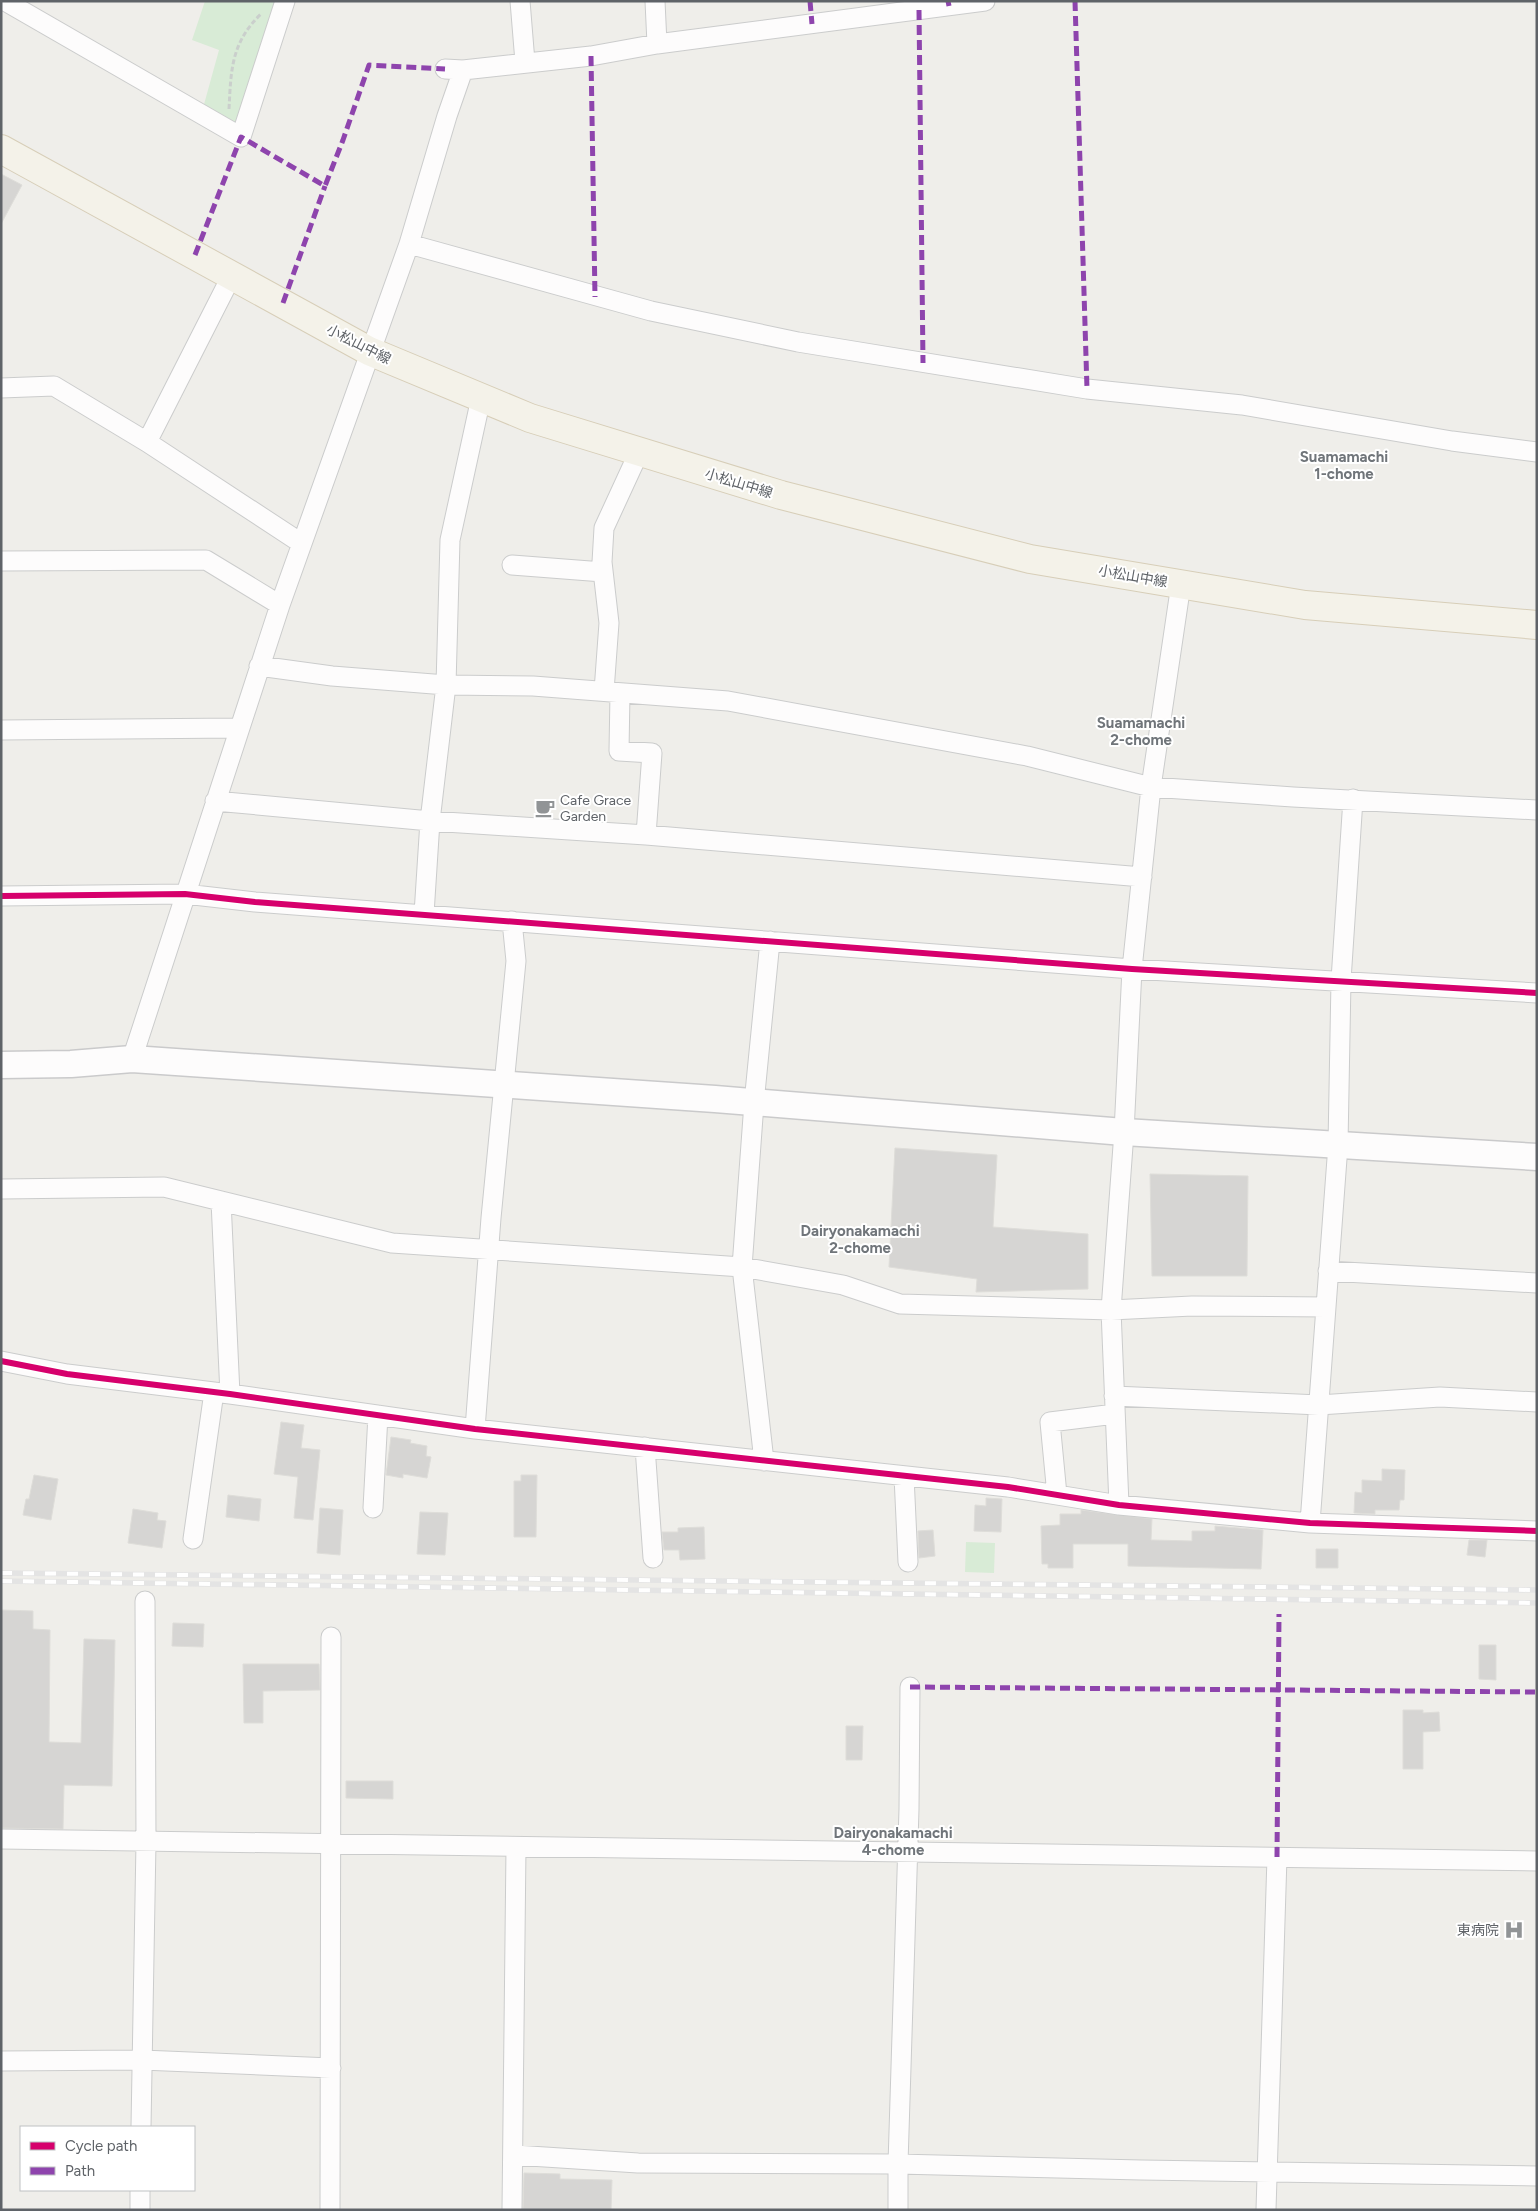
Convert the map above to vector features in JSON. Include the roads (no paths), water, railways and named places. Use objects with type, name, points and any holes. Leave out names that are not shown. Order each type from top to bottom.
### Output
[{"type":"main road","name":"小松山中線","points":[[1,149],[369,351],[530,418],[639,452],[781,496],[1030,559],[1306,605],[1537,625]]},
{"type":"street","points":[[5,1],[241,137],[284,1]]},
{"type":"street","points":[[520,1],[526,62]]},
{"type":"street","points":[[654,1],[657,44]]},
{"type":"street","points":[[132,1059],[259,666],[369,351],[409,244],[447,116],[454,69],[591,56],[657,44],[985,1]]},
{"type":"street","points":[[409,244],[651,311],[798,342],[1087,389],[1242,405],[1452,441],[1537,452]]},
{"type":"street","points":[[147,442],[232,275]]},
{"type":"street","points":[[1,388],[54,386],[147,442],[301,543]]},
{"type":"street","points":[[424,914],[430,821],[446,685],[450,540],[481,398]]},
{"type":"street","points":[[639,452],[604,528],[602,562],[609,624],[612,692],[618,751],[652,753],[646,835]]},
{"type":"street","points":[[1,561],[206,560],[280,605]]},
{"type":"street","points":[[512,565],[603,572]]},
{"type":"street","points":[[1119,1505],[1111,1310],[1124,1132],[1132,969],[1151,786],[1181,584]]},
{"type":"street","points":[[259,666],[332,676],[446,685],[533,686],[728,701],[1027,756],[1151,786],[1293,797],[1537,810]]},
{"type":"street","points":[[1,730],[238,728]]},
{"type":"street","points":[[1310,1523],[1338,1145],[1341,980],[1352,799]]},
{"type":"street","points":[[215,800],[430,821],[646,835],[1142,877]]},
{"type":"street","points":[[1,896],[185,894],[255,902],[512,920],[1132,969],[1537,993]]},
{"type":"street","points":[[475,1429],[489,1249],[516,961],[512,920]]},
{"type":"street","points":[[764,1461],[742,1267],[754,1102],[770,941]]},
{"type":"street","points":[[1,1064],[71,1064],[132,1059],[754,1102],[1124,1132],[1537,1157]]},
{"type":"street","points":[[1,1188],[164,1187],[392,1243],[742,1267],[843,1285],[900,1304],[1111,1310],[1192,1306],[1326,1307]]},
{"type":"street","points":[[193,1539],[222,1393],[221,1201]]},
{"type":"street","points":[[1328,1271],[1537,1283]]},
{"type":"street","points":[[1,1361],[67,1374],[222,1393],[475,1429],[1008,1488],[1119,1505],[1310,1523],[1537,1531]]},
{"type":"street","points":[[1057,1495],[1050,1422],[1115,1405],[1319,1405],[1440,1397],[1537,1402]]},
{"type":"street","points":[[373,1508],[378,1415]]},
{"type":"street","points":[[645,1447],[653,1558]]},
{"type":"street","points":[[904,1476],[908,1562]]},
{"type":"street","points":[[141,2126],[146,1842],[145,1602]]},
{"type":"street","points":[[330,2210],[331,1637]]},
{"type":"street","points":[[898,2210],[910,1687]]},
{"type":"street","points":[[1,1839],[516,1848],[1537,1861]]},
{"type":"street","points":[[512,2210],[516,1848]]},
{"type":"street","points":[[1266,2210],[1276,1858]]},
{"type":"street","points":[[1,2061],[142,2060],[331,2068]]},
{"type":"street","points":[[514,2155],[638,2163],[898,2164],[1537,2176]]},
{"type":"street","points":[[140,2191],[140,2210]]},
{"type":"railway","points":[[1,1573],[1537,1590]]},
{"type":"railway","points":[[1,1581],[1537,1603]]},
{"type":"place","name":"Cafe Grace Garden","points":[[545,808]]},
{"type":"place","name":"東病院","points":[[1514,1930]]},
{"type":"district","name":"Suamamachi 1-chome","points":[[1344,466]]},
{"type":"district","name":"Suamamachi 2-chome","points":[[1141,732]]},
{"type":"district","name":"Dairyonakamachi 2-chome","points":[[860,1240]]},
{"type":"district","name":"Dairyonakamachi 4-chome","points":[[893,1842]]}]
